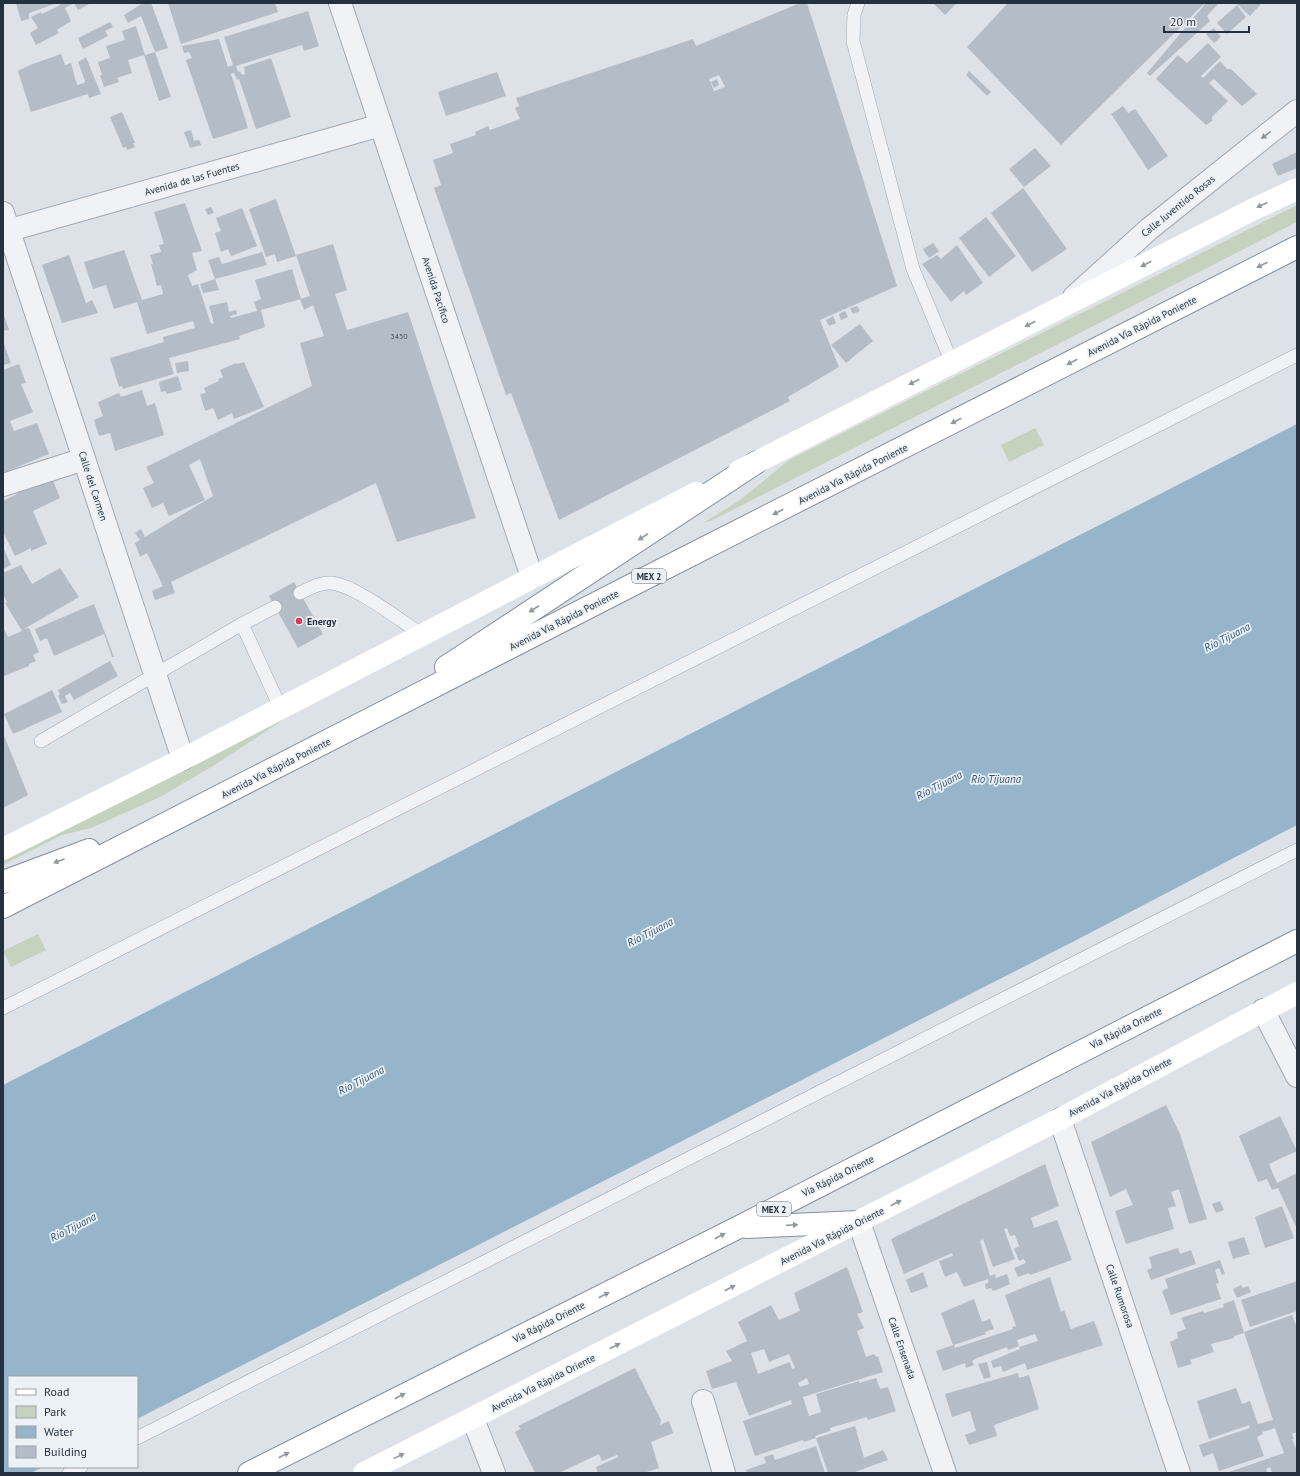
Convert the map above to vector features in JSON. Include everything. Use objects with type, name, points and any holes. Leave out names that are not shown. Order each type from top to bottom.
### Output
[{"type":"main road","points":[[3,849],[183,759],[421,634],[757,462],[1256,208],[1297,189]]},
{"type":"main road","name":"Avenida Vía Rápida Poniente","points":[[3,907],[1297,247]]},
{"type":"main road","points":[[349,731],[757,462]]},
{"type":"main road","points":[[3,882],[187,814]]},
{"type":"main road","name":"Vía Rápida Oriente","points":[[249,1473],[739,1227],[1297,941]]},
{"type":"main road","name":"Avenida Vía Rápida Oriente","points":[[364,1473],[1060,1119],[1297,993]]},
{"type":"main road","points":[[739,1227],[859,1222]]},
{"type":"street","name":"Avenida Pacífico","points":[[340,3],[532,577]]},
{"type":"street","name":"Calle Juventido Rosas","points":[[1064,306],[1149,229],[1297,111]]},
{"type":"street","name":"Avenida de las Fuentes","points":[[5,225],[381,125]]},
{"type":"street","name":"Calle del Carmen","points":[[5,225],[183,759]]},
{"type":"street","points":[[3,485],[84,459]]},
{"type":"street","points":[[1263,1010],[1297,1076]]},
{"type":"street","name":"Calle Rumorosa","points":[[1060,1119],[1179,1473]]},
{"type":"street","name":"Calle Ensenada","points":[[859,1222],[945,1473]]},
{"type":"street","points":[[703,1401],[724,1473]]},
{"type":"street","points":[[473,1418],[494,1473]]},
{"type":"lane","points":[[858,3],[854,15],[853,41],[913,268],[952,363]]},
{"type":"lane","points":[[3,1008],[1297,355]]},
{"type":"lane","points":[[300,593],[317,585],[331,583],[350,588],[421,634]]},
{"type":"lane","points":[[41,741],[242,624],[275,607]]},
{"type":"lane","points":[[242,624],[280,707]]},
{"type":"lane","points":[[138,1437],[1297,850]]},
{"type":"lane","points":[[69,1473],[79,1468]]},
{"type":"green space","points":[[1297,205],[1297,222],[711,521],[703,523],[740,500],[789,460]]},
{"type":"green space","points":[[1035,428],[1044,445],[1009,462],[1001,445]]},
{"type":"green space","points":[[286,718],[213,766],[160,797],[91,828],[62,835],[3,865],[3,860]]},
{"type":"green space","points":[[38,934],[46,950],[11,967],[3,951]]},
{"type":"water","name":"Rio Tijuana","points":[[1297,424],[1297,825],[1088,934],[138,1418],[138,1376],[8,1376],[8,1468],[41,1468],[31,1473],[3,1473],[3,1085]]},
{"type":"building","points":[[16,3],[57,3],[29,13],[29,19],[21,21]]},
{"type":"building","points":[[59,3],[74,3],[65,8],[71,21],[57,30],[59,33],[36,45],[30,33],[38,28],[31,17],[41,12],[42,14],[60,5]]},
{"type":"building","points":[[74,3],[91,3],[78,10]]},
{"type":"building","points":[[143,3],[151,3],[168,48],[155,52],[141,16],[128,23],[124,15]]},
{"type":"building","points":[[168,3],[275,3],[278,12],[181,44]]},
{"type":"building","points":[[800,3],[807,3],[897,286],[820,320],[839,367],[788,397],[790,401],[559,520],[511,393],[506,395],[434,188],[441,185],[433,160],[453,153],[450,144],[476,135],[475,132],[488,126],[490,130],[520,119],[515,108],[519,106],[516,98],[693,39],[696,46]],"holes":[[[719,75],[725,87],[714,91],[709,79]]]},
{"type":"building","points":[[933,3],[957,3],[945,15]]},
{"type":"building","points":[[1008,3],[1205,3],[1061,145],[967,47]]},
{"type":"building","points":[[1206,3],[1219,3],[1207,16],[1210,21],[1150,76],[1147,73]]},
{"type":"building","points":[[1236,3],[1262,3],[1250,16]]},
{"type":"building","points":[[1237,5],[1246,17],[1227,34],[1217,23]]},
{"type":"building","points":[[308,11],[319,46],[304,51],[302,45],[236,66],[238,72],[240,71],[242,75],[245,74],[244,67],[271,58],[291,117],[256,129],[239,79],[237,80],[234,73],[231,74],[248,128],[213,139],[186,60],[192,58],[189,52],[184,53],[182,46],[219,39],[228,67],[233,65],[224,37]]},
{"type":"building","points":[[110,22],[113,27],[105,31],[108,36],[83,49],[78,38]]},
{"type":"building","points":[[136,26],[145,55],[155,52],[171,97],[159,101],[144,55],[128,60],[132,73],[117,78],[119,82],[104,87],[98,62],[110,58],[106,46],[125,40],[122,31]]},
{"type":"building","points":[[1214,28],[1221,37],[1214,43],[1206,34]]},
{"type":"building","points":[[1208,43],[1221,57],[1201,76],[1203,78],[1220,61],[1227,69],[1231,69],[1257,94],[1242,106],[1214,79],[1209,83],[1228,101],[1212,117],[1212,121],[1206,125],[1156,79],[1178,55],[1187,63]]},
{"type":"building","points":[[61,54],[65,65],[71,63],[77,85],[84,83],[85,81],[78,62],[86,57],[101,94],[89,98],[88,94],[31,112],[18,71]]},
{"type":"building","points":[[969,71],[991,92],[987,96],[966,75]]},
{"type":"building","points":[[497,72],[506,96],[446,116],[438,92]]},
{"type":"building","points":[[717,79],[719,85],[714,88],[711,82]]},
{"type":"building","points":[[1123,106],[1128,113],[1135,109],[1168,156],[1148,170],[1111,114]]},
{"type":"building","points":[[122,112],[135,143],[133,143],[135,147],[127,150],[126,147],[123,148],[110,117]]},
{"type":"building","points":[[191,130],[194,141],[199,140],[201,145],[190,148],[184,132]]},
{"type":"building","points":[[1035,148],[1051,166],[1024,187],[1009,169]]},
{"type":"building","points":[[1297,152],[1297,168],[1278,176],[1272,164]]},
{"type":"building","points":[[1023,188],[1067,249],[1032,272],[991,213]]},
{"type":"building","points":[[276,199],[296,256],[277,262],[275,254],[266,257],[249,209]]},
{"type":"building","points":[[185,203],[202,251],[192,253],[197,270],[188,275],[192,286],[198,284],[211,324],[214,323],[209,306],[227,302],[229,312],[236,310],[237,314],[230,316],[231,318],[257,311],[254,302],[261,299],[255,280],[292,269],[301,299],[261,310],[265,327],[239,336],[240,339],[169,358],[174,374],[123,389],[122,386],[119,387],[110,358],[164,342],[163,337],[195,328],[193,321],[147,334],[137,302],[114,309],[106,285],[93,289],[84,262],[124,250],[142,300],[163,294],[161,285],[157,286],[150,255],[161,252],[159,245],[164,244],[154,212]]},
{"type":"building","points":[[211,207],[214,213],[208,215],[205,209]]},
{"type":"building","points":[[242,208],[257,246],[231,256],[228,249],[221,252],[215,233],[221,231],[216,218]]},
{"type":"building","points":[[986,217],[1016,256],[989,277],[959,238]]},
{"type":"building","points":[[933,243],[939,251],[929,258],[923,249]]},
{"type":"building","points":[[333,244],[347,290],[335,294],[347,330],[408,312],[476,518],[397,542],[376,483],[171,582],[175,593],[155,600],[152,591],[163,586],[147,553],[140,557],[135,543],[140,540],[135,533],[141,529],[145,537],[213,496],[200,459],[189,465],[205,500],[169,516],[163,503],[152,508],[143,488],[154,483],[146,467],[312,386],[300,343],[324,336],[313,305],[304,310],[300,299],[310,296],[296,255]]},
{"type":"building","points":[[957,245],[983,283],[966,295],[964,291],[951,302],[922,264],[937,255],[941,259]]},
{"type":"building","points":[[262,252],[267,265],[215,279],[208,260],[219,257],[222,264]]},
{"type":"building","points":[[69,255],[86,303],[92,300],[98,313],[62,323],[42,265]]},
{"type":"building","points":[[215,279],[219,290],[203,293],[200,284]]},
{"type":"building","points":[[857,306],[860,311],[853,314],[850,308]]},
{"type":"building","points":[[845,311],[848,317],[841,320],[839,314]]},
{"type":"building","points":[[3,312],[9,330],[3,331]]},
{"type":"building","points":[[833,316],[836,323],[829,326],[826,320]]},
{"type":"building","points":[[860,324],[873,341],[846,363],[831,345]]},
{"type":"building","points":[[3,341],[11,363],[3,365]]},
{"type":"building","points":[[188,361],[189,371],[177,373],[175,363]]},
{"type":"building","points":[[244,362],[264,407],[234,419],[232,413],[218,420],[213,408],[205,411],[200,394],[206,393],[204,388],[219,381],[218,379],[223,377],[220,370],[236,363]]},
{"type":"building","points":[[19,364],[26,383],[21,384],[33,412],[10,421],[14,431],[37,423],[49,454],[5,472],[3,469],[3,370]]},
{"type":"building","points":[[178,376],[182,390],[167,394],[166,391],[161,392],[159,382]]},
{"type":"building","points":[[142,390],[147,406],[155,403],[164,435],[115,451],[110,433],[99,436],[94,420],[103,416],[98,402],[119,393],[121,397]]},
{"type":"building","points":[[52,478],[60,498],[33,511],[47,544],[31,551],[31,548],[15,556],[3,532],[3,501],[17,494],[16,492],[23,489],[24,491]]},
{"type":"building","points":[[3,547],[11,565],[3,569]]},
{"type":"building","points":[[21,565],[32,584],[60,568],[79,597],[24,629],[29,628],[39,652],[33,655],[36,661],[29,664],[29,666],[4,676],[3,627],[8,637],[22,631],[5,603],[7,602],[3,594],[3,573]]},
{"type":"building","name":"Energy","points":[[294,582],[323,634],[298,648],[269,596]]},
{"type":"building","points":[[94,604],[114,657],[112,657],[104,634],[54,656],[47,638],[40,641],[35,629]]},
{"type":"building","points":[[110,661],[118,676],[74,700],[70,693],[65,696],[68,702],[62,704],[58,696],[60,694],[58,690]]},
{"type":"building","points":[[52,690],[62,712],[13,734],[4,714]]},
{"type":"building","points":[[3,733],[28,795],[3,808]]},
{"type":"building","points":[[1166,1105],[1180,1134],[1207,1219],[1189,1224],[1179,1189],[1171,1192],[1176,1206],[1168,1208],[1174,1229],[1126,1244],[1115,1211],[1133,1205],[1126,1189],[1110,1197],[1091,1142]]},
{"type":"building","points":[[1280,1116],[1297,1151],[1269,1164],[1277,1183],[1297,1173],[1297,1229],[1278,1188],[1272,1190],[1267,1179],[1258,1182],[1239,1136]]},
{"type":"building","points":[[1045,1164],[1059,1206],[1031,1218],[1034,1228],[1057,1220],[1072,1260],[1030,1275],[1029,1273],[1018,1277],[1014,1268],[1026,1263],[1024,1259],[1019,1261],[1014,1249],[1019,1246],[1015,1235],[1010,1236],[1007,1228],[1004,1229],[1015,1259],[993,1267],[983,1239],[980,1241],[990,1276],[995,1274],[996,1278],[1007,1274],[1010,1284],[999,1289],[993,1291],[991,1288],[986,1289],[985,1284],[988,1283],[988,1279],[964,1287],[957,1272],[945,1277],[939,1261],[953,1256],[952,1253],[904,1274],[891,1239]]},
{"type":"building","points":[[1220,1201],[1224,1210],[1216,1213],[1212,1204]]},
{"type":"building","points":[[1282,1206],[1294,1238],[1265,1248],[1255,1217]]},
{"type":"building","points":[[1244,1237],[1250,1254],[1233,1259],[1228,1242]]},
{"type":"building","points":[[1178,1248],[1180,1254],[1191,1250],[1196,1264],[1151,1280],[1147,1270],[1152,1268],[1149,1257]]},
{"type":"building","points":[[1220,1260],[1225,1274],[1222,1275],[1219,1268],[1215,1270],[1219,1283],[1216,1284],[1221,1299],[1171,1315],[1162,1291],[1168,1288],[1165,1279]]},
{"type":"building","points":[[847,1267],[863,1312],[857,1314],[864,1328],[857,1331],[866,1357],[874,1354],[876,1357],[878,1356],[883,1372],[803,1397],[809,1416],[821,1412],[816,1394],[859,1381],[859,1383],[876,1378],[880,1389],[888,1387],[896,1411],[868,1420],[867,1417],[830,1428],[830,1431],[815,1436],[816,1438],[804,1442],[803,1440],[755,1456],[743,1421],[792,1404],[791,1400],[749,1416],[736,1382],[712,1389],[706,1371],[732,1361],[726,1351],[747,1341],[738,1322],[771,1305],[779,1320],[800,1311],[794,1293]],"holes":[[[764,1349],[769,1362],[789,1354],[795,1368],[792,1369],[790,1362],[758,1374],[751,1353]],[[807,1378],[809,1384],[800,1387],[798,1383]]]},
{"type":"building","points":[[923,1272],[928,1287],[911,1293],[906,1280]]},
{"type":"building","points":[[1050,1277],[1061,1312],[1064,1310],[1071,1329],[1094,1321],[1103,1345],[1027,1370],[1025,1363],[1003,1372],[1001,1366],[993,1368],[991,1361],[1020,1349],[1019,1347],[1038,1341],[1035,1334],[1017,1340],[1019,1346],[1008,1350],[1007,1347],[977,1358],[972,1361],[974,1365],[966,1368],[965,1363],[943,1371],[936,1351],[953,1345],[941,1313],[974,1299],[982,1322],[990,1319],[994,1329],[985,1332],[986,1334],[954,1345],[955,1348],[1013,1329],[1012,1327],[1016,1326],[1005,1295]]},
{"type":"building","points":[[1297,1281],[1297,1311],[1250,1327],[1241,1300]]},
{"type":"building","points":[[1241,1285],[1243,1288],[1248,1286],[1251,1292],[1237,1298],[1233,1289]]},
{"type":"building","points":[[1234,1300],[1244,1333],[1234,1336],[1234,1338],[1211,1344],[1214,1352],[1190,1360],[1192,1364],[1178,1368],[1170,1342],[1178,1338],[1177,1332],[1186,1329],[1181,1318],[1203,1311],[1204,1313],[1224,1307],[1223,1304]]},
{"type":"building","points":[[1292,1315],[1297,1328],[1297,1432],[1292,1434],[1294,1439],[1292,1439],[1297,1451],[1297,1473],[1272,1473],[1270,1467],[1266,1469],[1268,1473],[1226,1473],[1284,1453],[1275,1428],[1262,1432],[1263,1434],[1257,1437],[1264,1456],[1219,1471],[1213,1453],[1203,1457],[1199,1445],[1250,1428],[1249,1425],[1209,1439],[1197,1401],[1236,1388],[1242,1404],[1250,1401],[1258,1424],[1273,1420],[1244,1332]]},
{"type":"building","points":[[987,1362],[991,1377],[984,1379],[978,1364]]},
{"type":"building","points":[[635,1368],[661,1420],[660,1425],[669,1421],[673,1433],[651,1442],[659,1468],[643,1473],[598,1473],[596,1467],[618,1457],[617,1455],[602,1461],[599,1454],[559,1473],[535,1473],[515,1432],[521,1429],[518,1426]]},
{"type":"building","points":[[1018,1373],[1019,1378],[1029,1375],[1039,1409],[994,1425],[997,1436],[969,1445],[965,1435],[976,1431],[970,1411],[952,1417],[945,1394]]},
{"type":"building","points":[[855,1426],[864,1458],[883,1450],[888,1460],[852,1473],[828,1473],[816,1438]]},
{"type":"building","points":[[816,1446],[825,1473],[747,1473],[746,1470],[766,1463],[764,1457],[773,1454],[775,1460]]},
{"type":"place","name":"Energy","points":[[299,621]]},
{"type":"water label","name":"Río Tijuana","points":[[1227,637]]},
{"type":"water label","name":"Río Tijuana","points":[[939,785]]},
{"type":"water label","name":"Río Tijuana","points":[[650,932]]},
{"type":"water label","name":"Río Tijuana","points":[[361,1080]]},
{"type":"water label","name":"Río Tijuana","points":[[73,1227]]}]
